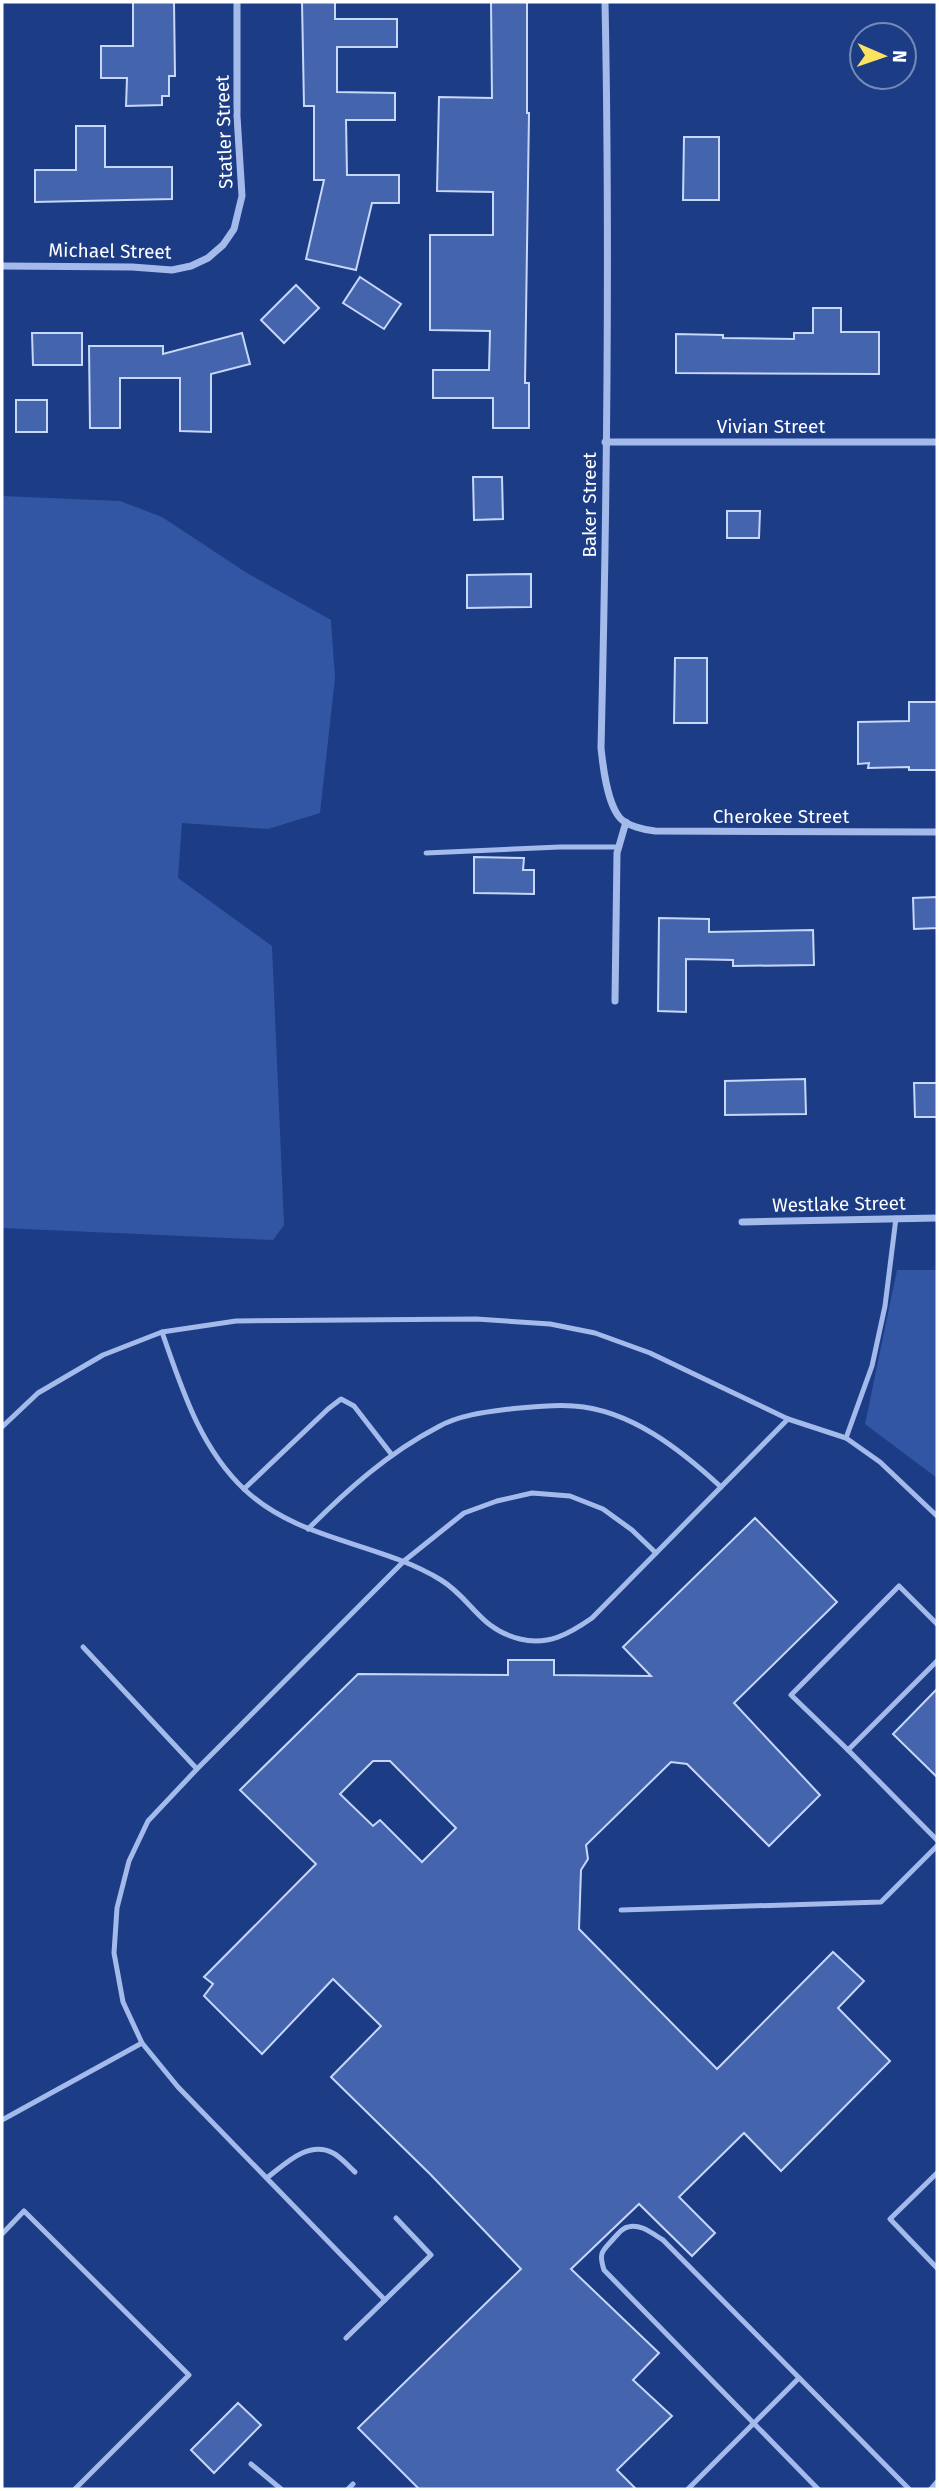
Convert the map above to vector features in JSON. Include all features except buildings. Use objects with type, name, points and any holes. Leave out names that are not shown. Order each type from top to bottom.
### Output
[{"type":"street","name":"Statler Street","points":[[214,253],[234,229],[242,196],[237,117],[237,2]]},
{"type":"street","name":"Baker Street","points":[[605,2],[607,109],[601,748],[604,775],[613,802],[620,817],[626,822]]},
{"type":"street","name":"Michael Street","points":[[2,266],[172,270],[191,266],[214,253]]},
{"type":"street","name":"Vivian Street","points":[[605,442],[937,442]]},
{"type":"street","name":"Cherokee Street","points":[[626,822],[655,831],[937,832]]},
{"type":"street","points":[[615,1001],[617,853],[626,822]]},
{"type":"street","name":"Westlake Street","points":[[742,1222],[937,1218]]},
{"type":"lane","points":[[426,853],[618,847]]},
{"type":"lane","points":[[845,1438],[872,1366],[885,1306],[897,1219]]},
{"type":"lane","points":[[2,1427],[49,1387],[103,1356],[162,1332],[236,1321],[476,1319],[550,1324],[595,1333],[650,1353],[788,1419],[845,1438],[898,1478],[937,1516]]},
{"type":"lane","points":[[162,1332],[184,1395],[207,1445],[244,1489],[272,1512],[308,1529],[404,1561],[443,1581],[492,1629],[520,1639],[547,1642],[573,1632],[592,1618],[788,1419]]},
{"type":"lane","points":[[244,1489],[341,1399],[354,1406],[392,1455]]},
{"type":"lane","points":[[308,1529],[349,1488],[392,1455],[440,1425],[479,1413],[541,1406],[576,1406],[617,1416],[659,1437],[696,1463],[721,1487]]},
{"type":"lane","points":[[386,2300],[178,2087],[142,2043],[123,2002],[114,1953],[117,1908],[129,1861],[148,1821],[197,1769],[404,1561],[464,1513],[497,1501],[532,1493],[570,1496],[603,1509],[632,1530],[656,1553]]},
{"type":"lane","points":[[937,1624],[899,1586],[791,1695],[937,1840]]},
{"type":"lane","points":[[83,1647],[197,1769]]},
{"type":"lane","points":[[848,1750],[937,1661]]},
{"type":"lane","points":[[621,1910],[881,1902],[937,1846]]},
{"type":"lane","points":[[2,2120],[142,2043]]},
{"type":"lane","points":[[268,2177],[298,2154],[315,2149],[332,2152],[355,2172]]},
{"type":"lane","points":[[937,2173],[890,2219],[937,2268]]},
{"type":"lane","points":[[2,2234],[24,2211],[189,2375],[75,2489]]},
{"type":"lane","points":[[346,2338],[431,2255],[396,2218]]},
{"type":"lane","points":[[818,2489],[604,2270],[600,2258],[603,2249],[622,2230],[629,2226],[643,2228],[663,2240],[909,2489]]},
{"type":"lane","points":[[688,2489],[799,2378]]},
{"type":"lane","points":[[251,2464],[281,2489]]},
{"type":"lane","points":[[931,2489],[937,2482]]},
{"type":"lane","points":[[348,2489],[354,2484]]},
{"type":"shaded area","points":[[2,496],[120,501],[162,517],[247,573],[331,620],[335,678],[320,813],[268,829],[182,823],[178,878],[272,946],[284,1225],[273,1240],[2,1228]]},
{"type":"shaded area","points":[[897,1270],[937,1270],[937,1478],[865,1424]]}]
